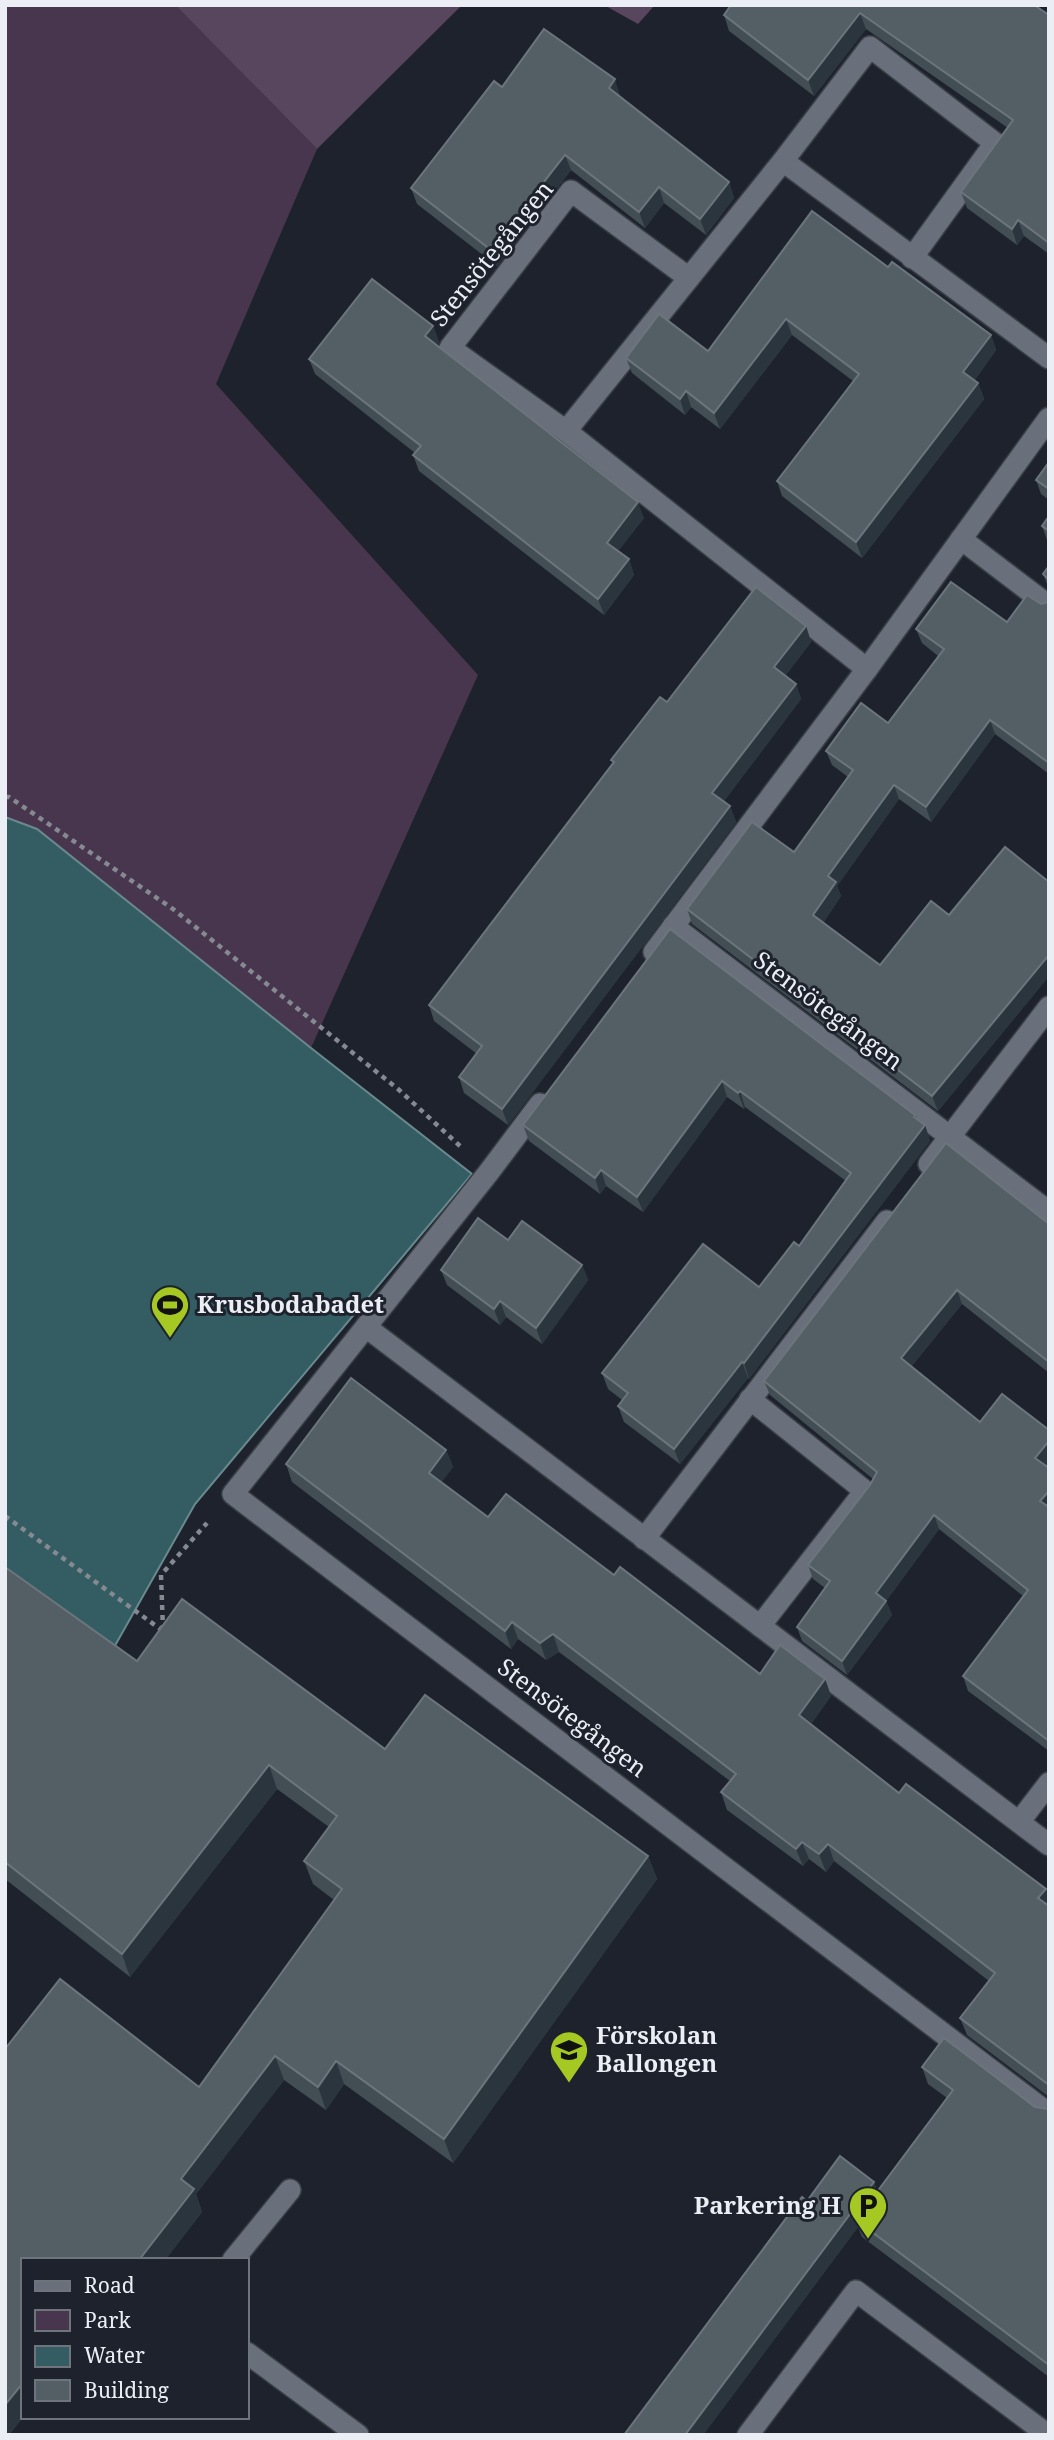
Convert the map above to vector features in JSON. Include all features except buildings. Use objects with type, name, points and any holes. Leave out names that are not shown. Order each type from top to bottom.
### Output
[{"type":"street","points":[[566,431],[783,161],[870,47],[995,143],[912,258]]},
{"type":"street","points":[[783,161],[1049,358]]},
{"type":"street","name":"Stensötegången","points":[[689,278],[571,191],[450,348],[566,431],[867,669]]},
{"type":"street","points":[[640,971],[867,669],[1049,418]]},
{"type":"street","points":[[961,539],[1049,606]]},
{"type":"street","name":"Stensötegången","points":[[673,926],[1049,1212]]},
{"type":"street","points":[[917,1181],[1049,1007]]},
{"type":"street","points":[[233,1494],[489,1172],[556,1083]]},
{"type":"street","points":[[644,1539],[900,1203]]},
{"type":"street","points":[[366,1326],[1049,1845]]},
{"type":"street","points":[[750,1399],[864,1492],[760,1626]]},
{"type":"street","name":"Stensötegången","points":[[233,1494],[1049,2114]]},
{"type":"street","points":[[1019,1822],[1049,1783]]},
{"type":"street","points":[[235,2258],[290,2190]]},
{"type":"street","points":[[748,2435],[856,2291],[1048,2435]]},
{"type":"street","points":[[248,2354],[358,2435]]},
{"type":"path","points":[[5,797],[9,797],[173,909],[398,1089],[489,1172]]},
{"type":"path","points":[[155,1642],[163,1631],[162,1575],[233,1494]]},
{"type":"path","points":[[5,1516],[163,1631]]},
{"type":"green space","points":[[5,5],[175,5],[317,149],[216,384],[478,675],[311,1048],[37,829],[5,817]]},
{"type":"shaded area","points":[[175,5],[462,5],[317,149]]},
{"type":"shaded area","points":[[604,5],[655,5],[638,24]]},
{"type":"water","name":"Krusbodabadet","points":[[5,817],[37,829],[472,1174],[195,1504],[108,1658],[5,1585]]},
{"type":"place","name":"Krusbodabadet","points":[[170,1339]]},
{"type":"place","name":"Förskolan Ballongen","points":[[569,2084]]},
{"type":"place","name":"Parkering H","points":[[868,2240]]}]
